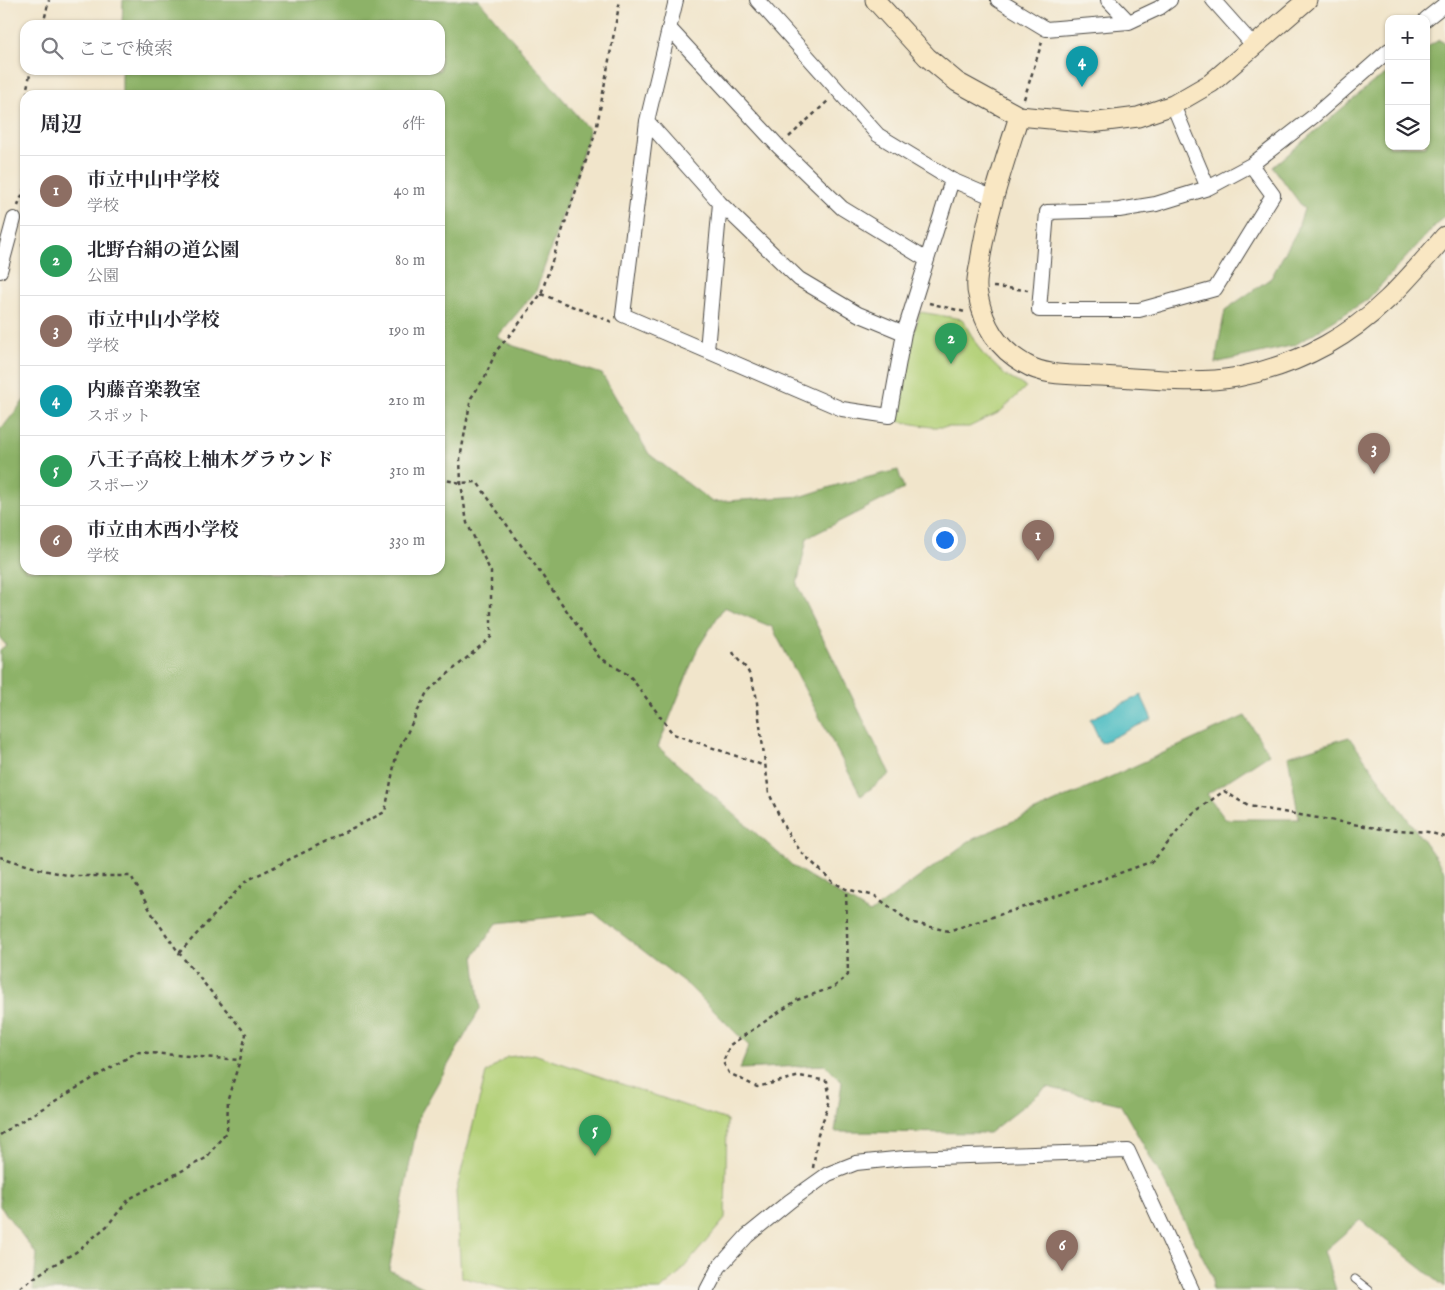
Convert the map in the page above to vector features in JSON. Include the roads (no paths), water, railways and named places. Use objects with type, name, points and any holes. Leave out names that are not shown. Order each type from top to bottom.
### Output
[{"type":"street","points":[[676,0],[647,121],[623,314],[842,409],[889,416],[904,333],[952,180]]},
{"type":"street","points":[[757,0],[878,135],[952,180],[994,198]]},
{"type":"street","points":[[874,0],[927,57],[957,82],[1021,108],[1091,123],[1138,117],[1173,105],[1211,83],[1307,0]]},
{"type":"street","points":[[998,0],[1046,29],[1129,22],[1159,8],[1170,0]]},
{"type":"street","points":[[1108,0],[1129,22]]},
{"type":"street","points":[[1213,0],[1254,46]]},
{"type":"street","points":[[1430,16],[1445,4]]},
{"type":"street","points":[[669,28],[778,147],[842,208],[927,260]]},
{"type":"street","points":[[1252,165],[1272,195],[1215,290],[1139,310],[1039,310],[1047,212],[1120,210],[1156,204],[1208,188],[1252,165],[1314,116],[1385,54]]},
{"type":"street","points":[[1173,105],[1208,188]]},
{"type":"street","points":[[1021,108],[983,239],[976,286],[985,323],[1001,347],[1026,365],[1050,373],[1199,380],[1237,377],[1297,359],[1349,332],[1376,311],[1398,291],[1445,236]]},
{"type":"street","points":[[647,121],[720,203],[799,279],[858,314],[904,333]]},
{"type":"street","points":[[707,350],[720,203]]},
{"type":"street","points":[[0,271],[14,219]]},
{"type":"street","points":[[707,1290],[719,1267],[747,1236],[790,1200],[809,1189],[828,1174],[856,1163],[905,1158],[1128,1151],[1192,1290]]},
{"type":"lane","points":[[1356,1279],[1369,1290]]},
{"type":"water","points":[[1141,695],[1152,719],[1101,743],[1090,719]]},
{"type":"place","name":"内藤音楽教室","points":[[1082,87]]},
{"type":"place","name":"北野台絹の道公園","points":[[951,364]]},
{"type":"place","name":"市立中山小学校","points":[[1374,474]]},
{"type":"place","name":"市立中山中学校","points":[[1038,561]]},
{"type":"place","name":"八王子高校上柚木グラウンド","points":[[595,1156]]},
{"type":"place","name":"市立由木西小学校","points":[[1062,1271]]}]
